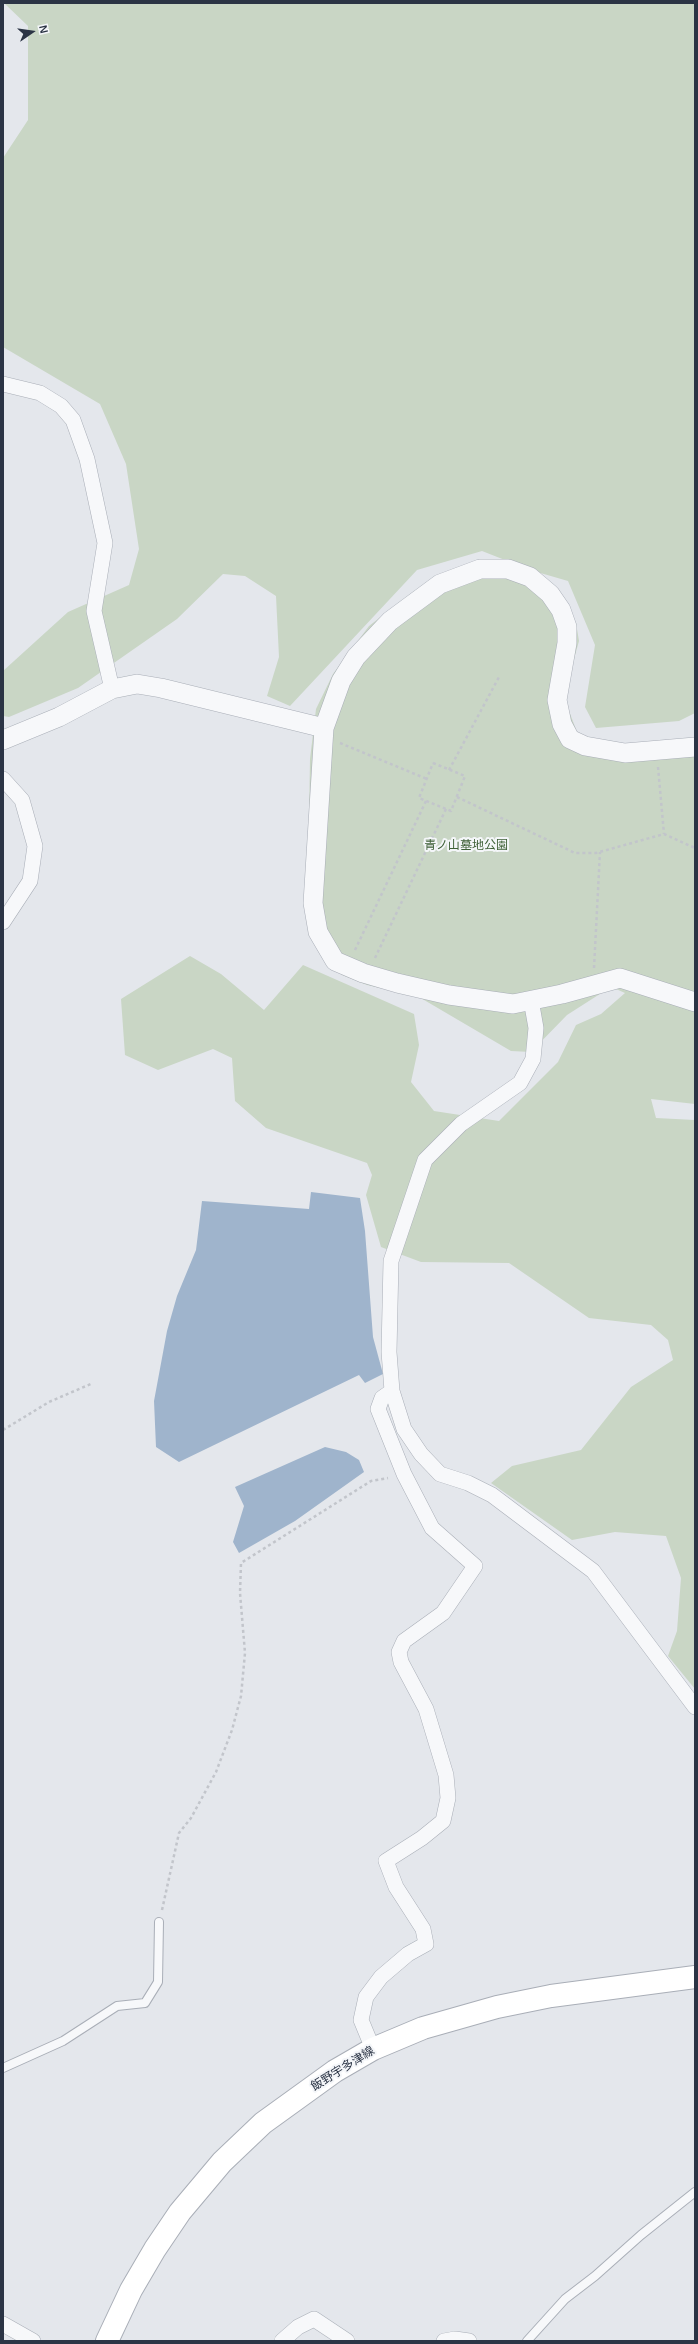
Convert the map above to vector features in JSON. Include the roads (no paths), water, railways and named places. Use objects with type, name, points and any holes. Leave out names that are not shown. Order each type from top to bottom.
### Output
[{"type":"main road","name":"飯野宇多津線","points":[[107,2341],[131,2290],[155,2248],[180,2212],[222,2162],[263,2123],[336,2071],[373,2049],[423,2028],[496,2007],[551,1996],[695,1977]]},
{"type":"street","points":[[3,384],[40,393],[61,406],[74,420],[87,459],[105,543],[94,611],[112,689]]},
{"type":"street","points":[[695,747],[625,753],[585,746],[570,739],[562,724],[557,700],[567,643],[566,627],[561,610],[550,594],[530,577],[508,569],[480,568],[440,584],[390,621],[356,657],[341,681],[324,732],[313,903],[318,932],[335,961],[367,974],[449,994],[513,1004],[593,986],[620,978],[695,1002]]},
{"type":"street","points":[[3,740],[60,717],[112,689],[137,684],[161,688],[324,732]]},
{"type":"street","points":[[3,779],[22,800],[35,846],[30,881],[3,922]]},
{"type":"street","points":[[531,1000],[536,1028],[534,1059],[520,1083],[461,1124],[425,1160],[391,1262],[389,1352],[392,1391],[404,1429],[421,1454],[440,1474],[468,1483],[492,1495],[592,1571],[695,1707]]},
{"type":"street","points":[[373,2049],[362,2020],[366,1997],[381,1977],[408,1954],[426,1944],[423,1929],[396,1887],[386,1861],[422,1838],[443,1821],[448,1798],[446,1775],[426,1709],[401,1662],[399,1652],[404,1641],[443,1612],[474,1566],[432,1528],[404,1474],[378,1409],[382,1398],[392,1391]]},
{"type":"street","points":[[282,2341],[298,2328],[314,2319],[347,2341]]},
{"type":"street","points":[[3,2324],[33,2341]]},
{"type":"street","points":[[444,2341],[455,2338],[469,2341]]},
{"type":"lane","points":[[3,2068],[63,2041],[117,2006],[145,2003],[158,1982],[159,1922]]},
{"type":"lane","points":[[527,2341],[565,2298],[595,2276],[641,2235],[695,2192]]},
{"type":"water","points":[[311,1192],[360,1198],[365,1231],[373,1337],[383,1374],[365,1383],[359,1375],[179,1462],[156,1447],[154,1401],[167,1331],[177,1296],[196,1250],[202,1201],[309,1209]]},
{"type":"water","points":[[325,1447],[346,1452],[359,1460],[364,1472],[295,1521],[239,1553],[233,1542],[244,1506],[235,1487]]},
{"type":"park label","name":"青ノ山墓地公園","points":[[466,846]]}]
